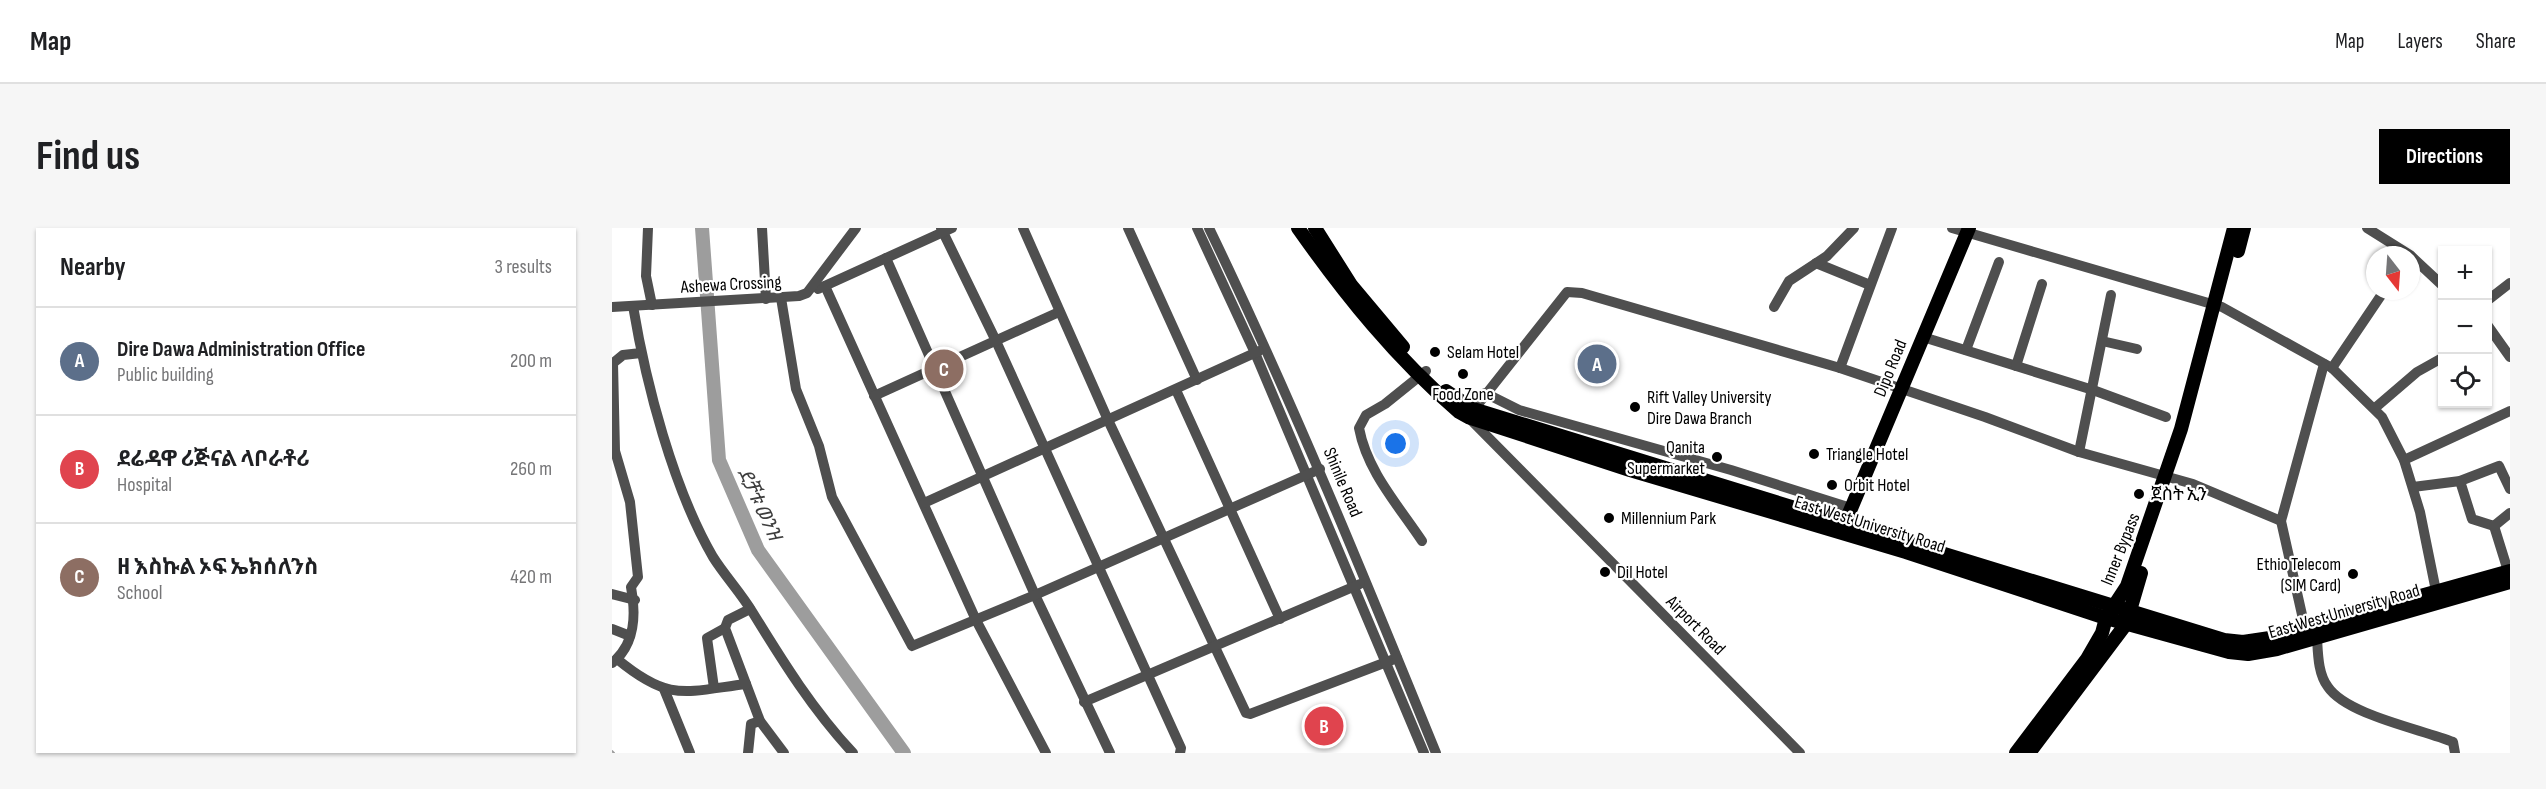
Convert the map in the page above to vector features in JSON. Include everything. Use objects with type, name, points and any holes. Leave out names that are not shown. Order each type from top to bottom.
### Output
[{"type":"main road","name":"East West University Road","points":[[1298,228],[1349,299],[1422,374],[1470,413],[1843,528],[2115,606],[2128,617],[2200,646],[2238,653],[2259,652],[2317,638],[2509,575]]},
{"type":"main road","name":"East West University Road","points":[[1315,228],[1351,285],[1422,374]]},
{"type":"main road","name":"Inner Bypass","points":[[2217,306],[2234,228]]},
{"type":"main road","name":"Inner Bypass","points":[[2029,753],[2128,617],[2170,479],[2181,429],[2217,306],[2244,228]]},
{"type":"main road","name":"Dipo Road","points":[[1843,528],[1968,230]]},
{"type":"main road","name":"Inner Bypass","points":[[2016,753],[2076,675],[2102,633],[2106,618],[2127,586],[2170,479]]},
{"type":"main road","name":"East West University Road","points":[[1843,528],[2106,618],[2128,617],[2229,640],[2260,640],[2436,591],[2509,575]]},
{"type":"street","points":[[648,228],[646,276],[652,305]]},
{"type":"street","points":[[762,228],[766,299]]},
{"type":"street","name":"Ashewa Crossing","points":[[612,308],[781,298],[807,293],[856,228]]},
{"type":"street","points":[[1023,228],[1108,420],[1216,646],[1244,710],[1248,714],[1397,658]]},
{"type":"street","points":[[1128,228],[1197,380]]},
{"type":"street","name":"Shinile Road","points":[[1197,228],[1255,353],[1424,753]]},
{"type":"street","name":"Shinile Road","points":[[1209,228],[1267,347],[1320,469],[1436,753]]},
{"type":"street","points":[[1774,307],[1789,281],[1816,263],[1854,228]]},
{"type":"street","points":[[1840,368],[1892,228]]},
{"type":"street","points":[[1952,228],[1968,230],[2217,306],[2328,366],[2375,408],[2404,460],[2429,549],[2436,591]]},
{"type":"street","points":[[2367,228],[2395,246]]},
{"type":"street","points":[[807,293],[946,229],[1150,676],[1181,748],[1180,753]]},
{"type":"street","points":[[886,258],[1035,595],[1110,753]]},
{"type":"street","points":[[1966,350],[1999,262]]},
{"type":"street","points":[[1816,263],[1870,285]]},
{"type":"street","points":[[2420,265],[2438,281]]},
{"type":"street","points":[[825,269],[838,280]]},
{"type":"street","points":[[2492,296],[2510,283]]},
{"type":"street","points":[[2016,366],[2042,284]]},
{"type":"street","points":[[825,286],[976,620],[1046,753]]},
{"type":"street","points":[[1470,413],[1562,296],[1572,290],[1840,368],[1985,417],[2079,452],[2193,484],[2281,521]]},
{"type":"street","points":[[2079,452],[2094,390],[2111,295]]},
{"type":"street","points":[[781,298],[796,389],[819,446],[832,497],[909,644],[916,645],[1035,595],[1320,469]]},
{"type":"street","points":[[2305,628],[2281,521],[2328,366],[2377,300]]},
{"type":"street","points":[[633,306],[641,353],[664,434],[688,504],[714,559],[750,609],[818,714],[853,753]]},
{"type":"street","points":[[874,396],[1059,312]]},
{"type":"street","points":[[2492,334],[2510,357]]},
{"type":"street","points":[[1923,337],[2094,390],[2166,417]]},
{"type":"street","points":[[2102,341],[2137,349]]},
{"type":"street","points":[[924,503],[1046,450],[1267,347]]},
{"type":"street","points":[[641,353],[619,357],[613,363],[615,451],[630,502],[638,577],[631,587],[635,600],[630,636],[627,646],[615,661],[664,689],[681,693],[746,684]]},
{"type":"street","points":[[2375,408],[2417,372],[2438,360]]},
{"type":"street","points":[[1422,374],[1385,404],[1366,415],[1359,428],[1366,453],[1376,474],[1422,541]]},
{"type":"street","points":[[1176,390],[1280,619]]},
{"type":"street","points":[[1485,393],[1519,410],[1731,470],[1851,508]]},
{"type":"street","points":[[2404,460],[2510,411]]},
{"type":"street","name":"Airport Road","points":[[1470,413],[1800,753]]},
{"type":"street","points":[[2413,488],[2460,481],[2499,466],[2502,468],[2510,489]]},
{"type":"street","points":[[2460,481],[2472,519],[2494,525]]},
{"type":"street","points":[[2494,525],[2510,513]]},
{"type":"street","points":[[2494,525],[2509,575]]},
{"type":"street","points":[[1084,702],[1150,676],[1366,580]]},
{"type":"street","points":[[612,594],[635,600]]},
{"type":"street","points":[[714,688],[707,638],[725,628],[728,620],[750,609]]},
{"type":"street","points":[[725,628],[760,721],[784,753]]},
{"type":"street","points":[[612,629],[630,636]]},
{"type":"street","points":[[2317,638],[2322,674],[2326,685],[2336,695],[2360,710],[2453,742],[2455,753]]},
{"type":"street","points":[[664,689],[690,753]]},
{"type":"street","points":[[747,753],[751,724],[760,721]]},
{"type":"waterway","name":"ደቻቱ ወንዝ","points":[[702,228],[719,460],[758,550],[904,753]]},
{"type":"place","name":"Selam Hotel","points":[[1435,352]]},
{"type":"place","name":"Dire Dawa Administration Office","points":[[1597,364]]},
{"type":"place","name":"ዘ እስኩል ኦፍ ኤክሰለንስ","points":[[944,369]]},
{"type":"place","name":"Food Zone","points":[[1463,374]]},
{"type":"place","name":"Rift Valley University Dire Dawa Branch","points":[[1635,407]]},
{"type":"place","name":"Triangle Hotel","points":[[1814,454]]},
{"type":"place","name":"Qanita Supermarket","points":[[1717,457]]},
{"type":"place","name":"Orbit Hotel","points":[[1832,485]]},
{"type":"place","name":"ጀስት ኢን","points":[[2139,494]]},
{"type":"place","name":"Millennium Park","points":[[1609,518]]},
{"type":"place","name":"Dil Hotel","points":[[1605,572]]},
{"type":"place","name":"Ethio Telecom (SIM Card)","points":[[2353,574]]},
{"type":"place","name":"ደሬዳዋ ሪጅናል ላቦራቶሪ","points":[[1324,726]]}]
